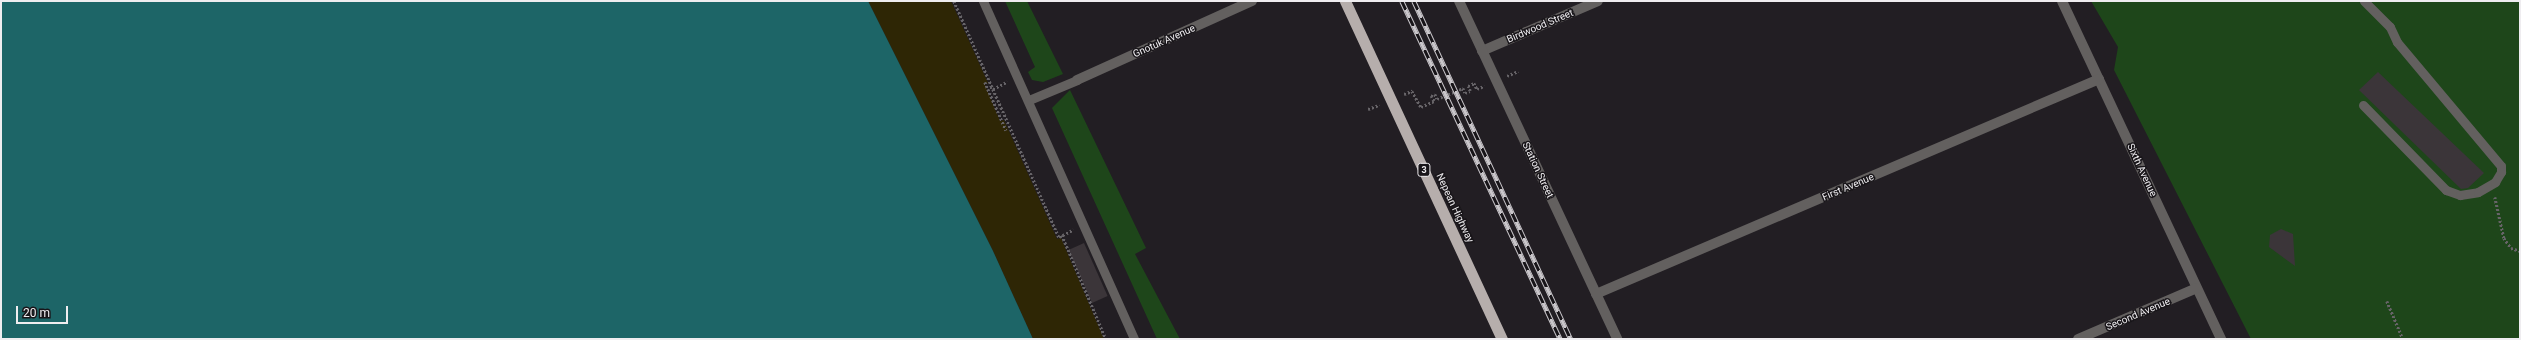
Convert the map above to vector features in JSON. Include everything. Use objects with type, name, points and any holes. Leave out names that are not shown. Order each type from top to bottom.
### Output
[{"type":"highway","name":"Nepean Highway","points":[[1345,1],[1502,339]]},
{"type":"street","name":"Gnotuk Avenue","points":[[1077,80],[1252,1]]},
{"type":"street","name":"Station Street","points":[[1459,1],[1617,339]]},
{"type":"street","name":"Birdwood Street","points":[[1482,50],[1598,1]]},
{"type":"street","name":"Sixth Avenue","points":[[2062,1],[2221,339]]},
{"type":"street","name":"First Avenue","points":[[1596,294],[2099,79]]},
{"type":"street","name":"Second Avenue","points":[[2078,339],[2197,288]]},
{"type":"lane","points":[[983,1],[1029,100],[1083,226],[1134,339]]},
{"type":"lane","points":[[2363,105],[2446,190],[2460,195],[2478,192],[2495,182],[2501,172],[2501,166],[2397,42],[2390,27],[2364,1]]},
{"type":"lane","points":[[1029,100],[1077,80]]},
{"type":"path","points":[[1368,109],[1412,91],[1421,107],[1434,101],[1431,96],[1435,94],[1437,99],[1463,88],[1465,93],[1470,91],[1468,86],[1474,83],[1477,89],[1518,71]]},
{"type":"path","points":[[985,82],[1006,130]]},
{"type":"path","points":[[988,89],[992,88],[1059,237],[1083,226]]},
{"type":"path","points":[[2495,182],[2496,205],[2504,238],[2512,248],[2520,251]]},
{"type":"path","points":[[1062,235],[1106,339]]},
{"type":"path","points":[[2387,301],[2403,339]]},
{"type":"green space","points":[[1005,1],[1027,1],[1063,74],[1043,82],[1032,80],[1028,72],[1035,67]]},
{"type":"green space","points":[[2091,1],[2520,1],[2520,339],[2251,339],[2114,70],[2118,47]]},
{"type":"green space","points":[[1070,90],[1146,248],[1135,254],[1180,339],[1157,339],[1052,108]]},
{"type":"sand","points":[[868,1],[951,1],[988,83],[985,85],[1000,121],[1004,120],[1057,239],[1061,238],[1104,339],[1033,339],[993,251]]},
{"type":"water","points":[[1,1],[868,1],[993,251],[1033,339],[1,339]]},
{"type":"building","points":[[2378,72],[2484,173],[2468,188],[2461,189],[2359,90]]},
{"type":"building","points":[[2281,229],[2293,234],[2295,266],[2269,247],[2270,235]]},
{"type":"building","points":[[1084,243],[1108,296],[1092,303],[1068,250]]},
{"type":"railway","points":[[1402,1],[1560,339]]},
{"type":"railway","points":[[1414,1],[1571,339]]}]
